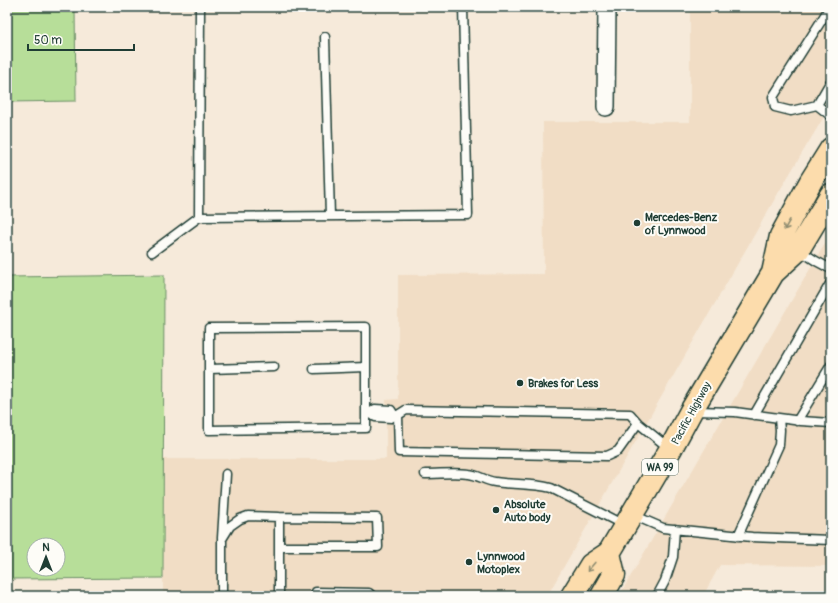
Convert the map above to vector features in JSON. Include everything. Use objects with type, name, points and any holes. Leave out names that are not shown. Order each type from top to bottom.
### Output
[{"type":"highway","name":"Pacific Highway","points":[[773,273],[781,236],[831,148]]},
{"type":"highway","points":[[818,218],[817,197],[831,171]]},
{"type":"highway","name":"Pacific Highway","points":[[572,596],[591,565],[610,553],[691,411],[773,273],[798,250],[831,194]]},
{"type":"highway","points":[[602,596],[614,575],[610,553]]},
{"type":"street","points":[[606,108],[608,7]]},
{"type":"lane","points":[[198,217],[200,7]]},
{"type":"lane","points":[[152,252],[198,217],[468,215],[463,7]]},
{"type":"lane","points":[[830,7],[773,97],[775,107],[791,111],[817,105],[831,81]]},
{"type":"lane","points":[[325,37],[330,216]]},
{"type":"lane","points":[[817,105],[831,116]]},
{"type":"lane","points":[[798,250],[831,269]]},
{"type":"lane","points":[[754,415],[831,282]]},
{"type":"lane","points":[[366,327],[366,367],[368,413],[366,428],[209,430],[209,328],[366,327]]},
{"type":"lane","points":[[797,421],[831,365]]},
{"type":"lane","points":[[209,368],[274,367]]},
{"type":"lane","points":[[314,368],[366,367]]},
{"type":"lane","points":[[368,413],[375,409],[391,410],[396,415],[399,452],[607,456],[618,451],[638,423]]},
{"type":"lane","points":[[396,415],[406,410],[630,414],[638,423],[670,450]]},
{"type":"lane","points":[[691,411],[735,412],[779,419],[831,423]]},
{"type":"lane","points":[[738,536],[779,445],[779,419]]},
{"type":"lane","points":[[222,596],[222,539],[226,474]]},
{"type":"lane","points":[[425,474],[469,474],[496,482],[540,485],[551,488],[629,520],[663,528],[752,537],[831,540]]},
{"type":"lane","points":[[222,539],[230,526],[240,519],[248,516],[377,518],[378,547],[279,547]]},
{"type":"lane","points":[[278,517],[279,596]]},
{"type":"lane","points":[[657,596],[665,581],[673,557],[675,529]]},
{"type":"lane","points":[[315,596],[316,592],[370,593],[372,596]]},
{"type":"shaded area","points":[[690,7],[831,7],[831,105],[780,190],[547,596],[163,596],[164,459],[386,459],[386,400],[398,399],[398,275],[544,274],[543,122],[690,122]]},
{"type":"shaded area","points":[[831,233],[831,566],[720,565],[703,596],[619,596]]},
{"type":"green space","points":[[7,7],[75,7],[76,101],[7,102]]},
{"type":"green space","points":[[164,275],[163,578],[7,579],[7,277]]},
{"type":"place","name":"Mercedes-Benz of Lynnwood","points":[[637,223]]},
{"type":"place","name":"Brakes for Less","points":[[520,383]]},
{"type":"place","name":"Absolute Auto body","points":[[496,510]]},
{"type":"place","name":"Lynnwood Motoplex","points":[[469,562]]}]
